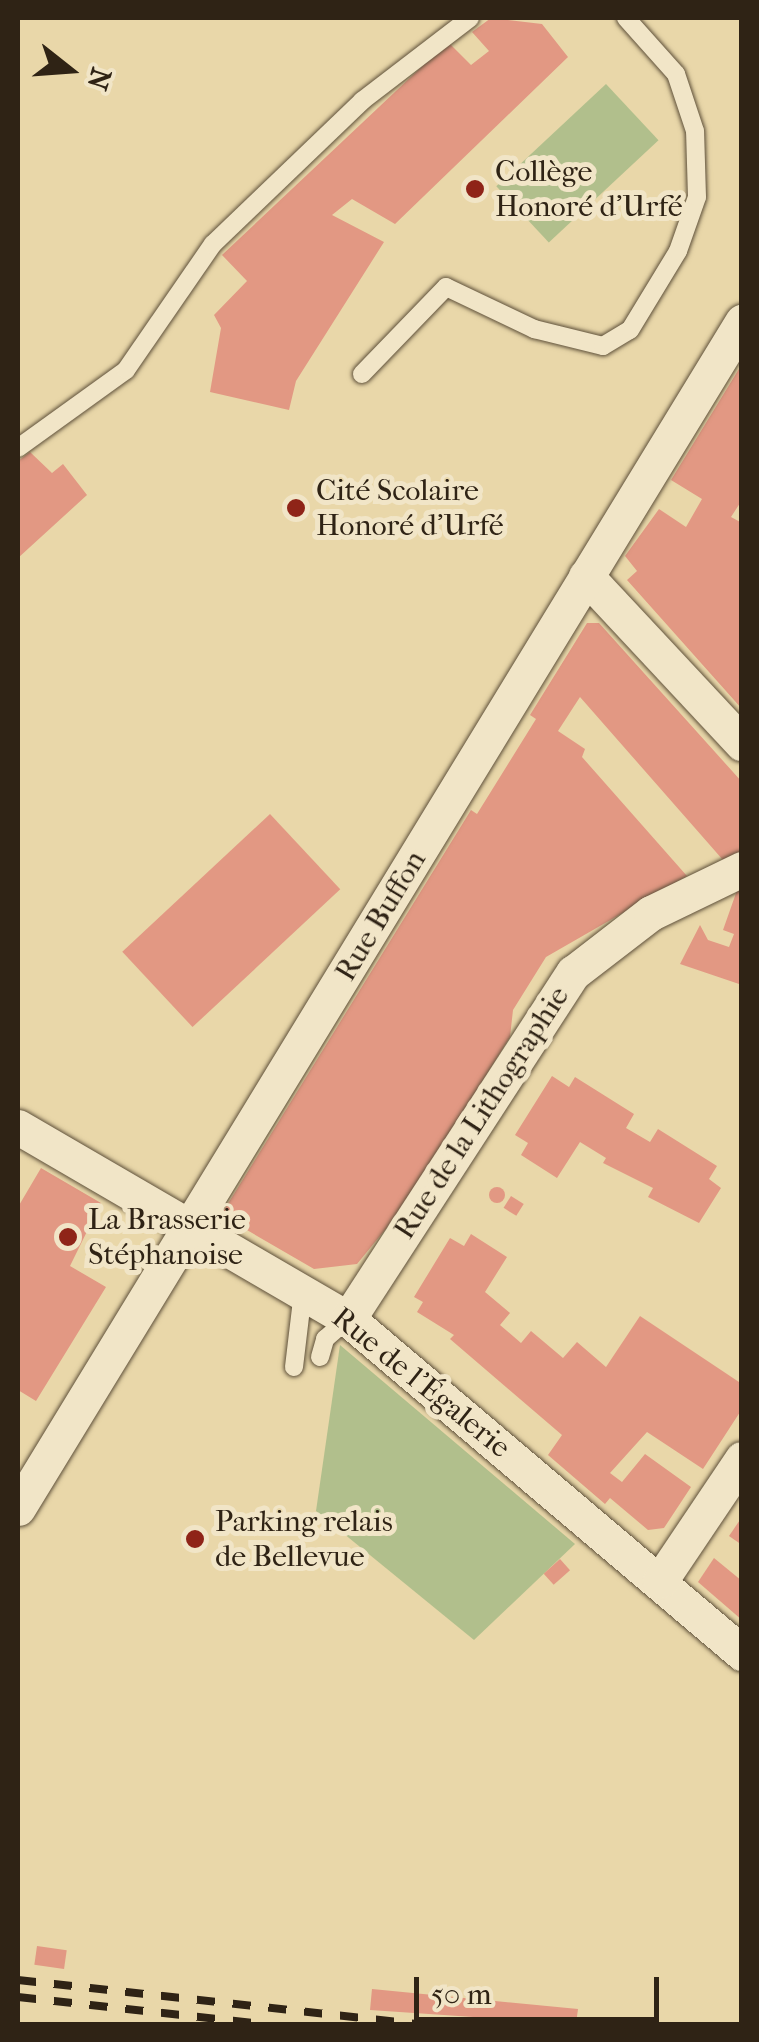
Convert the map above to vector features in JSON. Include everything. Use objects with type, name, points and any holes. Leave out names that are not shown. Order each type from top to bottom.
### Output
[{"type":"street","name":"Rue Buffon","points":[[18,1508],[742,322]]},
{"type":"street","points":[[586,576],[742,743]]},
{"type":"street","name":"Rue de la Lithographie","points":[[348,1318],[573,973],[651,913],[742,869]]},
{"type":"street","name":"Rue de l'Égalerie","points":[[18,1127],[348,1318],[742,1653]]},
{"type":"street","points":[[660,1580],[742,1459]]},
{"type":"lane","points":[[18,448],[126,370],[213,244],[362,101],[470,18]]},
{"type":"lane","points":[[362,374],[446,286],[534,329],[604,346],[630,330],[678,252],[697,197],[695,131],[676,74],[626,18]]},
{"type":"lane","points":[[294,1367],[303,1292]]},
{"type":"lane","points":[[320,1356],[325,1339],[348,1318]]},
{"type":"green space","points":[[606,84],[659,140],[549,243],[496,186]]},
{"type":"green space","points":[[340,1345],[575,1544],[474,1640],[316,1511]]},
{"type":"building","name":"Collège Honoré d'Urfé","points":[[491,18],[542,24],[568,57],[395,224],[352,199],[332,215],[384,242],[296,381],[289,410],[210,392],[221,328],[214,315],[247,281],[222,255],[448,42],[471,65],[489,51],[472,32]]},
{"type":"building","points":[[742,364],[742,500],[731,517],[742,523],[742,709],[627,580],[637,571],[625,556],[659,509],[686,527],[702,499],[671,480]]},
{"type":"building","points":[[30,452],[52,473],[63,464],[87,495],[18,558],[18,461]]},
{"type":"building","points":[[587,623],[599,623],[742,782],[742,861],[730,868],[580,697],[558,731],[585,749],[582,757],[687,876],[546,957],[513,1010],[510,1037],[403,1208],[357,1264],[314,1269],[221,1215],[471,810],[477,814],[536,719],[530,715]]},
{"type":"building","points":[[270,814],[340,889],[193,1027],[122,952]]},
{"type":"building","points":[[741,879],[742,985],[680,964],[700,925],[708,940],[729,947],[734,934],[723,930]]},
{"type":"building","points":[[552,1076],[569,1087],[575,1077],[634,1114],[626,1128],[650,1142],[658,1129],[717,1166],[709,1179],[721,1188],[699,1223],[648,1197],[653,1188],[603,1163],[606,1158],[580,1142],[557,1178],[521,1155],[528,1143],[515,1135]]},
{"type":"building","points":[[41,1168],[101,1203],[70,1266],[106,1287],[36,1401],[18,1390],[18,1207]]},
{"type":"building","points":[[497,1187],[505,1195],[497,1203],[489,1195]]},
{"type":"building","points":[[511,1196],[524,1204],[516,1216],[504,1208]]},
{"type":"building","points":[[471,1234],[507,1257],[485,1292],[510,1313],[500,1325],[521,1343],[531,1331],[563,1358],[577,1342],[606,1367],[640,1316],[742,1384],[742,1409],[703,1469],[647,1432],[610,1473],[622,1482],[645,1454],[691,1487],[664,1528],[648,1530],[610,1498],[605,1504],[548,1455],[562,1435],[450,1339],[454,1335],[417,1312],[423,1302],[414,1297],[450,1238],[464,1246]]},
{"type":"building","points":[[742,1517],[742,1545],[729,1536]]},
{"type":"building","points":[[714,1558],[742,1581],[742,1620],[698,1582]]},
{"type":"building","points":[[560,1559],[570,1570],[554,1585],[544,1574]]},
{"type":"building","points":[[37,1946],[67,1950],[64,1969],[34,1965]]},
{"type":"building","points":[[372,1989],[578,2009],[576,2024],[370,2010]]},
{"type":"railway","points":[[18,1980],[419,2024]]},
{"type":"railway","points":[[18,1997],[264,2024]]},
{"type":"place","name":"Collège Honoré d'Urfé","points":[[475,189]]},
{"type":"place","name":"Cité Scolaire Honoré d'Urfé","points":[[296,508]]},
{"type":"place","name":"La Brasserie Stéphanoise","points":[[68,1237]]},
{"type":"place","name":"Parking relais de Bellevue","points":[[195,1539]]}]
